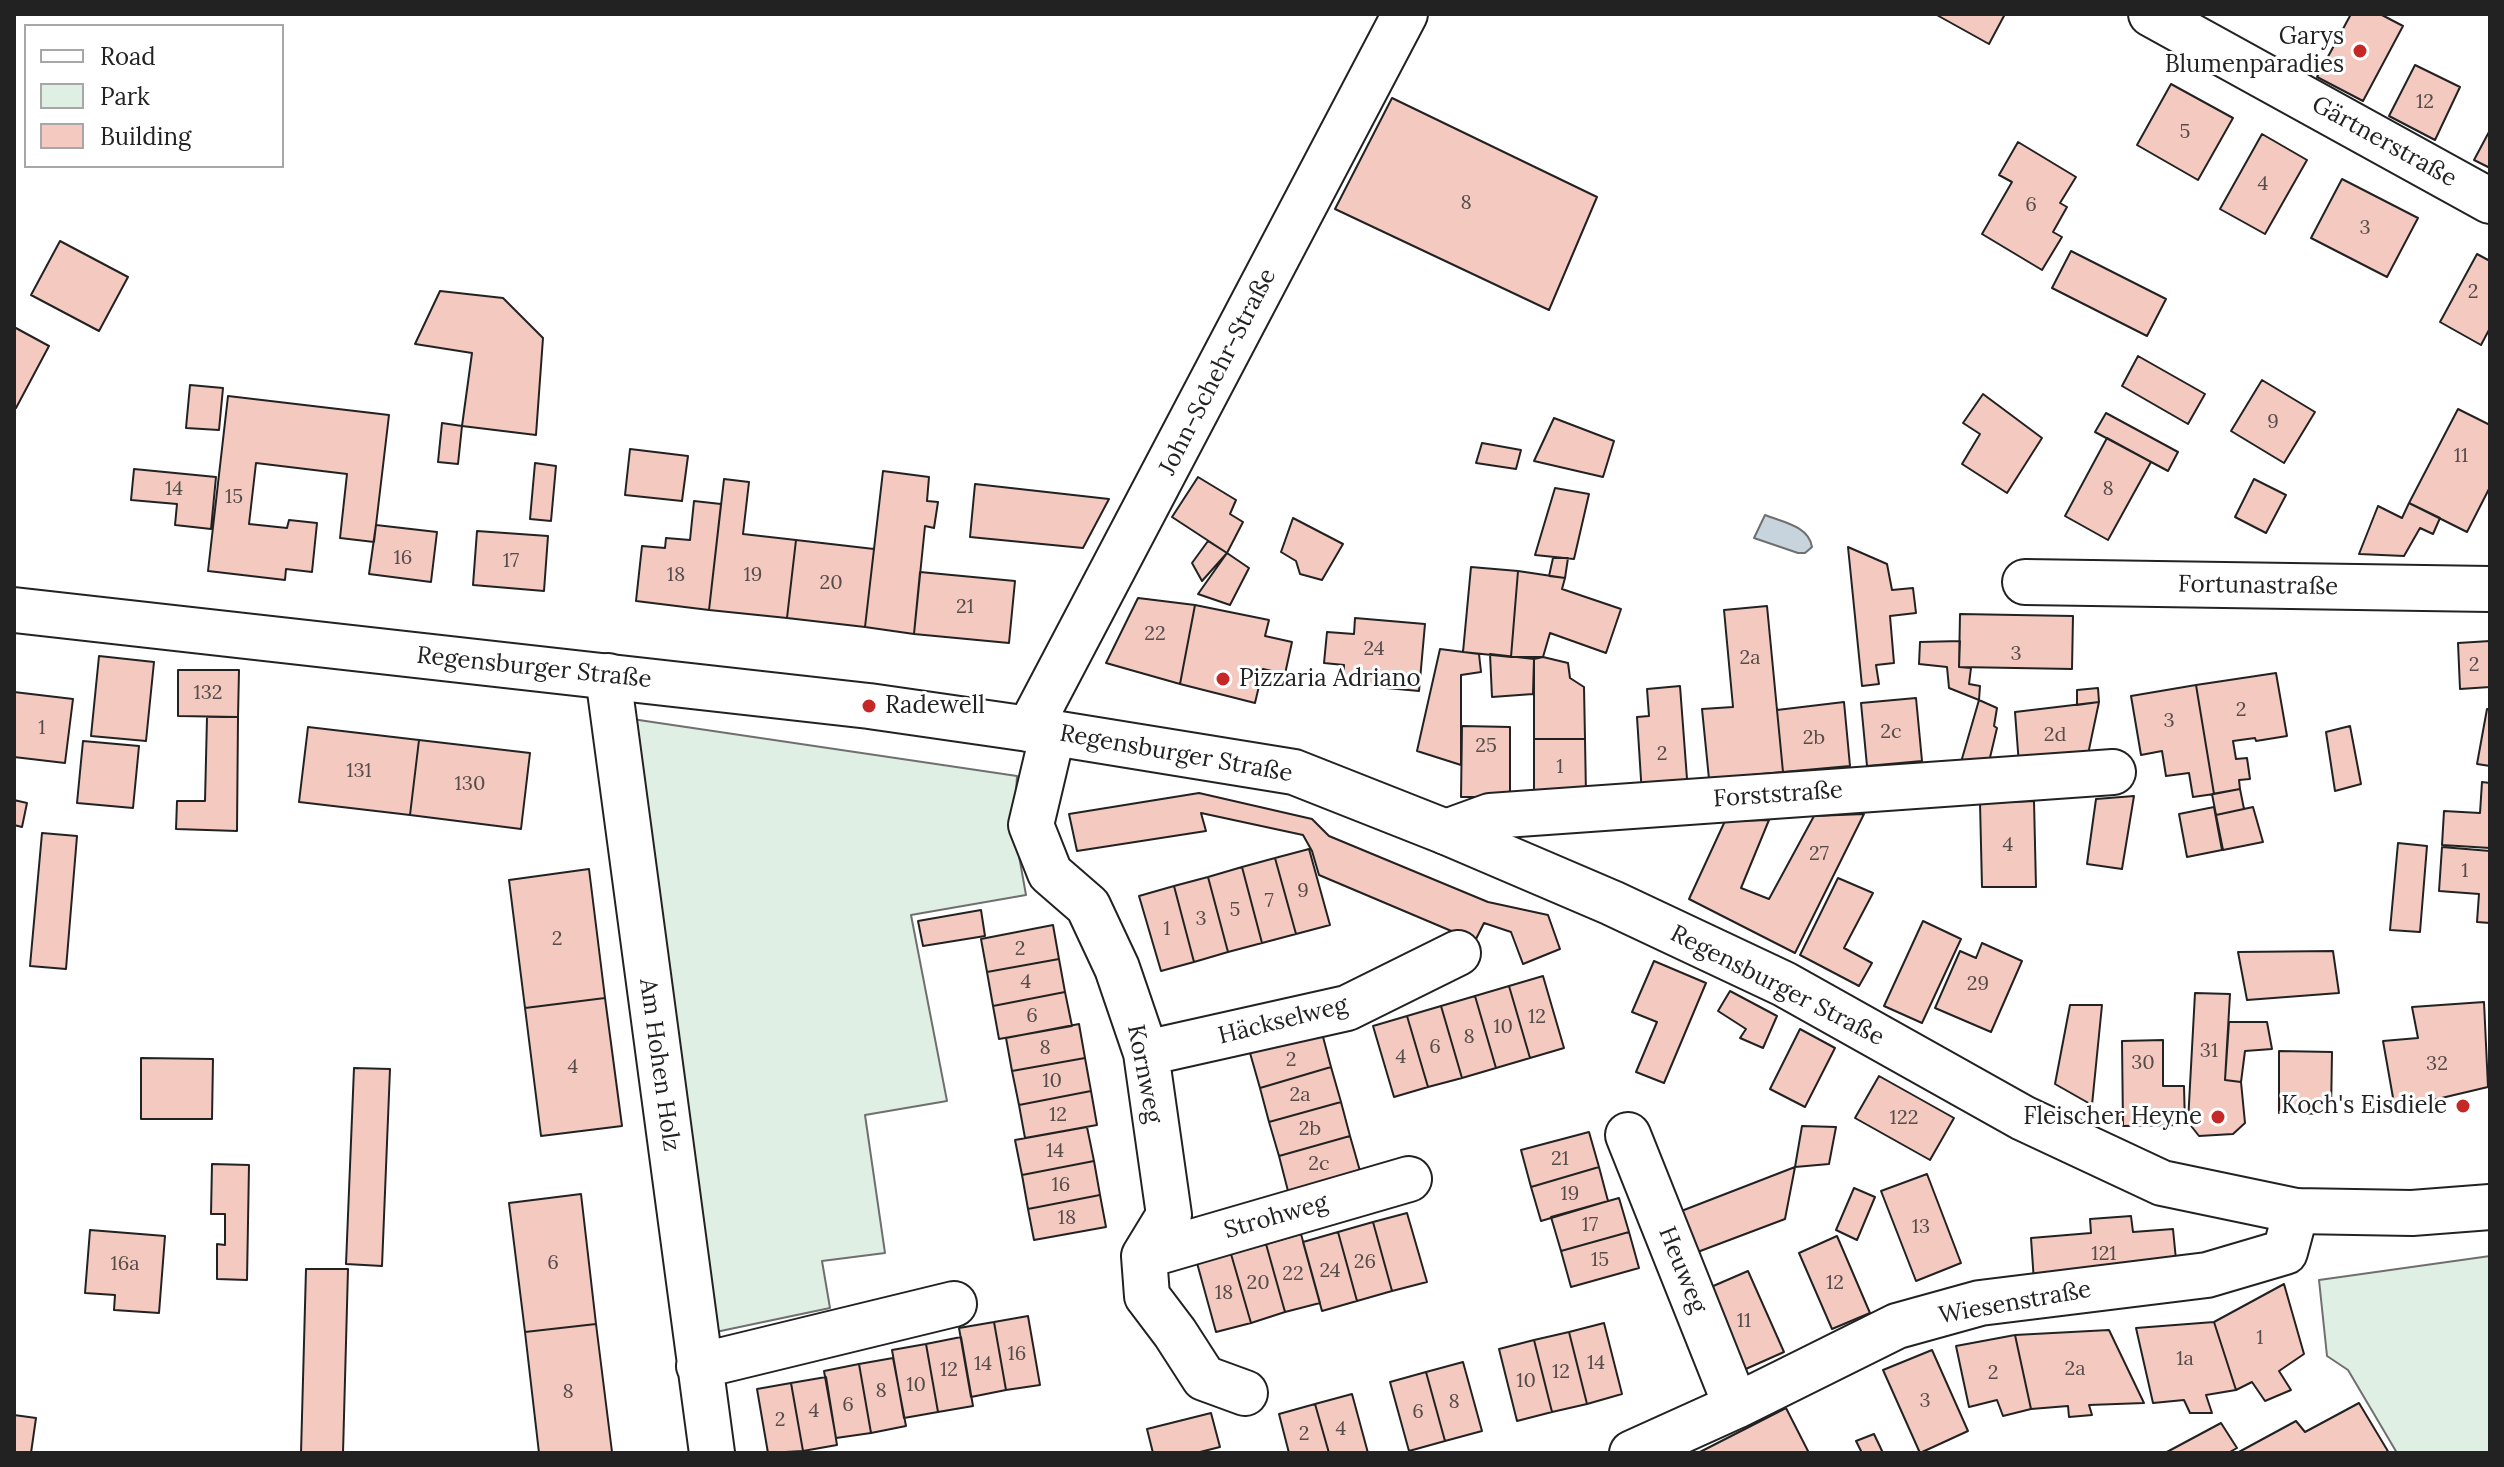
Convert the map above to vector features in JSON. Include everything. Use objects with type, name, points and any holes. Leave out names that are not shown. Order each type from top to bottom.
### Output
[{"type":"street","name":"John-Schehr-Straße","points":[[1041,730],[1405,14]]},
{"type":"street","name":"Gärtnerstraße","points":[[2151,14],[2490,201]]},
{"type":"street","name":"Fortunastraße","points":[[2025,582],[2490,589]]},
{"type":"street","name":"Regensburger Straße","points":[[14,610],[869,706],[1041,730],[1294,772],[1446,832],[1612,903],[1784,984],[2023,1118],[2162,1183],[2296,1211],[2412,1213],[2490,1207]]},
{"type":"street","name":"Am Hohen Holz","points":[[608,676],[712,1453]]},
{"type":"street","name":"Kornweg","points":[[1041,730],[1031,825],[1050,873],[1088,906],[1117,968],[1146,1053],[1169,1215],[1144,1256]]},
{"type":"street","name":"Forststraße","points":[[1446,832],[1490,816],[2113,772]]},
{"type":"street","name":"Häckselweg","points":[[1146,1053],[1347,1008],[1458,953]]},
{"type":"street","name":"Heuweg","points":[[1628,1135],[1736,1406]]},
{"type":"street","name":"Strohweg","points":[[1144,1256],[1409,1179]]},
{"type":"street","name":"Wiesenstraße","points":[[1632,1453],[1736,1406],[1897,1326],[1980,1303],[2207,1275],[2285,1252],[2296,1211]]},
{"type":"street","points":[[1144,1256],[1147,1296],[1204,1378],[1245,1393]]},
{"type":"street","points":[[699,1366],[954,1304]]},
{"type":"green space","points":[[632,719],[1017,776],[1014,828],[1026,895],[911,915],[947,1101],[865,1115],[885,1253],[822,1261],[830,1308],[711,1333]]},
{"type":"green space","points":[[2490,1256],[2490,1453],[2397,1453],[2348,1370],[2327,1356],[2319,1280]]},
{"type":"shaded area","points":[[1765,515],[1800,529],[1812,547],[1805,553],[1798,553],[1754,538]]},
{"type":"building","points":[[1935,14],[2005,14],[1989,44]]},
{"type":"building","name":"Garys Blumenparadies","points":[[2351,14],[2380,14],[2403,26],[2363,101],[2317,77]]},
{"type":"building","points":[[2415,65],[2460,87],[2435,140],[2389,116]]},
{"type":"building","points":[[2171,84],[2233,118],[2198,180],[2137,145]]},
{"type":"building","points":[[1392,98],[1597,197],[1549,310],[1335,209]]},
{"type":"building","points":[[2490,130],[2490,168],[2474,160]]},
{"type":"building","points":[[2262,134],[2307,160],[2265,234],[2220,209]]},
{"type":"building","points":[[2018,142],[2076,177],[2060,203],[2067,207],[2053,232],[2062,237],[2042,270],[1982,234],[2012,182],[1999,175]]},
{"type":"building","points":[[2342,179],[2418,218],[2387,277],[2311,238]]},
{"type":"building","points":[[60,241],[128,277],[99,331],[31,295]]},
{"type":"building","points":[[2071,251],[2166,299],[2147,336],[2052,288]]},
{"type":"building","points":[[2477,254],[2490,261],[2490,328],[2481,345],[2440,322]]},
{"type":"building","points":[[440,291],[503,298],[543,338],[536,435],[462,426],[472,353],[415,344]]},
{"type":"building","points":[[14,327],[49,346],[16,408],[14,407]]},
{"type":"building","points":[[2138,356],[2205,394],[2188,424],[2122,386]]},
{"type":"building","points":[[2262,380],[2315,412],[2284,463],[2231,431]]},
{"type":"building","points":[[190,385],[223,388],[219,430],[186,428]]},
{"type":"building","points":[[1983,394],[2042,438],[2007,493],[1962,464],[1980,434],[1963,423]]},
{"type":"building","points":[[228,396],[389,415],[374,542],[340,538],[347,474],[256,463],[249,524],[287,528],[289,520],[317,523],[312,572],[286,569],[285,580],[208,571]]},
{"type":"building","points":[[2458,409],[2490,425],[2490,487],[2467,532],[2409,503]]},
{"type":"building","points":[[2106,413],[2178,452],[2168,471],[2095,432]]},
{"type":"building","points":[[1554,418],[1614,441],[1603,477],[1534,461]]},
{"type":"building","points":[[442,423],[462,426],[458,464],[438,462]]},
{"type":"building","points":[[2107,438],[2151,462],[2108,540],[2065,516]]},
{"type":"building","points":[[1482,443],[1521,450],[1516,469],[1476,463]]},
{"type":"building","points":[[630,449],[688,456],[682,501],[625,495]]},
{"type":"building","points":[[535,463],[556,466],[551,521],[530,519]]},
{"type":"building","points":[[134,469],[216,477],[211,529],[175,525],[177,504],[131,500]]},
{"type":"building","points":[[883,471],[929,477],[927,501],[938,502],[934,528],[925,526],[914,634],[865,627]]},
{"type":"building","points":[[1198,477],[1236,500],[1230,514],[1243,522],[1227,553],[1172,517]]},
{"type":"building","points":[[724,479],[749,482],[743,534],[796,540],[787,618],[709,610]]},
{"type":"building","points":[[2254,479],[2286,495],[2266,533],[2235,517]]},
{"type":"building","points":[[975,484],[1109,499],[1083,548],[970,537]]},
{"type":"building","points":[[1555,488],[1589,494],[1574,559],[1535,555]]},
{"type":"building","points":[[694,501],[721,504],[709,610],[636,601],[642,546],[665,548],[666,538],[690,540]]},
{"type":"building","points":[[2409,503],[2440,518],[2433,534],[2420,528],[2404,556],[2359,554],[2378,506],[2402,518]]},
{"type":"building","points":[[1293,518],[1343,544],[1322,580],[1300,574],[1296,561],[1281,552]]},
{"type":"building","points":[[376,525],[437,532],[431,582],[369,574]]},
{"type":"building","points":[[477,531],[548,536],[544,591],[473,585]]},
{"type":"building","points":[[796,540],[874,549],[865,627],[787,618]]},
{"type":"building","points":[[1208,541],[1227,553],[1202,581],[1192,563]]},
{"type":"building","points":[[1848,547],[1887,564],[1892,590],[1913,588],[1916,613],[1890,616],[1894,663],[1876,665],[1879,684],[1862,686]]},
{"type":"building","points":[[1227,553],[1249,568],[1230,605],[1198,594]]},
{"type":"building","points":[[1553,558],[1568,558],[1565,578],[1549,576]]},
{"type":"building","points":[[1471,567],[1518,571],[1511,657],[1463,652]]},
{"type":"building","points":[[1518,571],[1565,578],[1562,589],[1621,609],[1606,653],[1550,633],[1543,657],[1511,657]]},
{"type":"building","points":[[920,572],[1015,581],[1009,643],[914,634]]},
{"type":"building","points":[[1138,598],[1195,605],[1180,684],[1106,663]]},
{"type":"building","points":[[1195,605],[1269,620],[1265,636],[1292,642],[1285,674],[1263,669],[1255,703],[1180,684]]},
{"type":"building","points":[[1767,606],[1783,772],[1709,779],[1702,709],[1733,707],[1724,610]]},
{"type":"building","points":[[1960,614],[2073,616],[2072,669],[1959,667]]},
{"type":"building","points":[[1355,618],[1425,624],[1419,691],[1343,684],[1344,665],[1324,663],[1327,632],[1354,634]]},
{"type":"building","points":[[1960,641],[1959,667],[1971,668],[1969,684],[1980,686],[1979,700],[1949,688],[1947,667],[1919,664],[1920,642]]},
{"type":"building","points":[[2490,641],[2490,687],[2460,689],[2458,643]]},
{"type":"building","points":[[1440,649],[1479,654],[1481,672],[1461,675],[1461,765],[1417,751]]},
{"type":"building","points":[[1490,654],[1534,659],[1533,694],[1492,697]]},
{"type":"building","points":[[99,656],[154,662],[146,741],[91,736]]},
{"type":"building","points":[[1543,657],[1568,663],[1570,678],[1584,687],[1585,739],[1534,739],[1534,659]]},
{"type":"building","points":[[178,670],[239,670],[238,717],[178,716]]},
{"type":"building","points":[[2276,673],[2287,736],[2233,741],[2236,759],[2247,758],[2250,779],[2239,780],[2240,789],[2214,794],[2196,685]]},
{"type":"building","points":[[2196,685],[2214,794],[2193,797],[2189,773],[2166,776],[2162,751],[2141,755],[2131,696]]},
{"type":"building","points":[[1680,686],[1688,792],[1642,795],[1637,717],[1649,716],[1647,689]]},
{"type":"building","points":[[2098,688],[2099,702],[2077,705],[2077,690]]},
{"type":"building","points":[[14,692],[73,699],[65,763],[14,757]]},
{"type":"building","points":[[1916,698],[1922,761],[1867,766],[1861,703]]},
{"type":"building","points":[[1979,700],[1997,708],[1994,726],[1997,728],[1988,766],[1959,769]]},
{"type":"building","points":[[1844,702],[1850,766],[1783,772],[1777,710]]},
{"type":"building","points":[[2099,702],[2087,759],[2019,765],[2015,712]]},
{"type":"building","points":[[2487,709],[2490,709],[2490,766],[2477,764]]},
{"type":"building","points":[[207,717],[238,717],[237,831],[176,829],[177,801],[205,801]]},
{"type":"building","points":[[1462,726],[1510,727],[1510,797],[1461,797]]},
{"type":"building","points":[[2350,726],[2361,784],[2335,791],[2326,732]]},
{"type":"building","points":[[308,727],[419,740],[410,815],[299,802]]},
{"type":"building","points":[[1534,739],[1585,739],[1586,795],[1534,795]]},
{"type":"building","points":[[419,740],[530,753],[521,829],[410,815]]},
{"type":"building","points":[[83,741],[139,746],[133,808],[77,803]]},
{"type":"building","points":[[2482,782],[2490,783],[2490,848],[2442,845],[2444,811],[2480,813]]},
{"type":"building","points":[[2240,789],[2244,809],[2216,815],[2212,794]]},
{"type":"building","points":[[1199,793],[1312,819],[1329,836],[1488,902],[1548,915],[1560,949],[1523,964],[1511,932],[1484,923],[1475,941],[1319,875],[1312,851],[1303,835],[1201,813],[1206,831],[1077,851],[1069,814]]},
{"type":"building","points":[[2134,796],[2122,869],[2087,864],[2096,799]]},
{"type":"building","points":[[14,800],[27,803],[22,827],[14,825]]},
{"type":"building","points":[[2034,801],[2036,887],[1982,887],[1980,803]]},
{"type":"building","points":[[2214,807],[2222,850],[2187,857],[2179,814]]},
{"type":"building","points":[[2253,807],[2263,842],[2223,850],[2216,815]]},
{"type":"building","points":[[1864,814],[1795,953],[1689,899],[1725,821],[1769,820],[1741,888],[1769,899],[1814,816]]},
{"type":"building","points":[[42,833],[77,836],[66,969],[30,966]]},
{"type":"building","points":[[2398,843],[2427,846],[2420,932],[2390,930]]},
{"type":"building","points":[[2442,847],[2490,851],[2490,923],[2477,922],[2479,894],[2439,891]]},
{"type":"building","points":[[1309,849],[1330,925],[1296,934],[1275,858]]},
{"type":"building","points":[[1275,858],[1296,934],[1262,943],[1242,867]]},
{"type":"building","points":[[1242,867],[1262,943],[1228,952],[1208,877]]},
{"type":"building","points":[[589,869],[605,998],[525,1008],[509,880]]},
{"type":"building","points":[[1208,877],[1228,952],[1194,962],[1174,886]]},
{"type":"building","points":[[1838,878],[1873,893],[1844,948],[1872,963],[1859,986],[1800,955]]},
{"type":"building","points":[[1174,886],[1194,962],[1161,971],[1139,896]]},
{"type":"building","points":[[981,910],[985,936],[923,946],[918,921]]},
{"type":"building","points":[[1923,921],[1961,939],[1922,1023],[1884,1006]]},
{"type":"building","points":[[1053,925],[1059,959],[987,972],[981,939]]},
{"type":"building","points":[[1982,943],[2022,961],[1991,1032],[1935,1008],[1960,951],[1976,958]]},
{"type":"building","points":[[2333,951],[2339,993],[2247,1000],[2238,952]]},
{"type":"building","points":[[1059,959],[1065,992],[993,1006],[987,972]]},
{"type":"building","points":[[1654,961],[1706,983],[1664,1083],[1636,1072],[1657,1022],[1632,1012]]},
{"type":"building","points":[[1543,976],[1564,1048],[1530,1058],[1509,986]]},
{"type":"building","points":[[1509,986],[1530,1058],[1496,1068],[1475,996]]},
{"type":"building","points":[[1730,991],[1777,1016],[1763,1048],[1740,1038],[1746,1029],[1718,1011]]},
{"type":"building","points":[[1065,992],[1072,1026],[999,1039],[993,1006]]},
{"type":"building","points":[[2195,993],[2230,994],[2225,1080],[2241,1082],[2245,1123],[2233,1134],[2199,1136],[2188,1122]]},
{"type":"building","points":[[1475,996],[1496,1068],[1462,1078],[1441,1006]]},
{"type":"building","points":[[605,998],[622,1126],[541,1136],[525,1008]]},
{"type":"building","points":[[2484,1002],[2488,1087],[2395,1109],[2383,1041],[2418,1038],[2412,1007]]},
{"type":"building","points":[[2070,1005],[2102,1005],[2092,1105],[2055,1084]]},
{"type":"building","points":[[1441,1006],[1462,1078],[1428,1087],[1407,1016]]},
{"type":"building","points":[[1407,1016],[1428,1087],[1394,1097],[1373,1026]]},
{"type":"building","points":[[2229,1022],[2267,1022],[2272,1049],[2245,1051],[2241,1082],[2225,1080]]},
{"type":"building","points":[[1079,1024],[1085,1058],[1012,1071],[1006,1038]]},
{"type":"building","points":[[1800,1029],[1835,1048],[1805,1107],[1770,1089]]},
{"type":"building","points":[[1322,1033],[1331,1067],[1260,1088],[1250,1053]]},
{"type":"building","points":[[2163,1040],[2163,1086],[2184,1086],[2185,1125],[2123,1126],[2122,1041]]},
{"type":"building","points":[[2279,1051],[2332,1052],[2331,1114],[2279,1113]]},
{"type":"building","points":[[141,1058],[213,1059],[212,1119],[141,1119]]},
{"type":"building","points":[[1085,1058],[1091,1091],[1019,1105],[1012,1071]]},
{"type":"building","points":[[1331,1067],[1341,1102],[1269,1122],[1260,1088]]},
{"type":"building","points":[[354,1068],[390,1069],[382,1266],[346,1264]]},
{"type":"building","points":[[1879,1076],[1954,1118],[1930,1160],[1855,1118]]},
{"type":"building","points":[[1091,1091],[1097,1125],[1025,1138],[1019,1105]]},
{"type":"building","points":[[1341,1102],[1350,1136],[1279,1156],[1269,1122]]},
{"type":"building","points":[[1802,1126],[1836,1127],[1829,1164],[1795,1167]]},
{"type":"building","points":[[1087,1127],[1094,1161],[1022,1175],[1015,1140]]},
{"type":"building","points":[[1589,1132],[1599,1167],[1531,1187],[1521,1150]]},
{"type":"building","points":[[1350,1136],[1360,1171],[1288,1191],[1279,1156]]},
{"type":"building","points":[[1094,1161],[1100,1195],[1028,1209],[1022,1175]]},
{"type":"building","points":[[212,1164],[249,1165],[247,1280],[217,1279],[217,1244],[225,1245],[225,1214],[211,1214]]},
{"type":"building","points":[[1599,1167],[1608,1201],[1541,1221],[1531,1187]]},
{"type":"building","points":[[1795,1167],[1785,1219],[1687,1256],[1671,1215]]},
{"type":"building","points":[[1927,1174],[1961,1263],[1916,1281],[1881,1191]]},
{"type":"building","points":[[1854,1188],[1875,1197],[1857,1240],[1836,1230]]},
{"type":"building","points":[[581,1194],[596,1324],[525,1332],[509,1203]]},
{"type":"building","points":[[1100,1195],[1106,1227],[1034,1240],[1028,1209]]},
{"type":"building","points":[[1619,1198],[1629,1232],[1561,1251],[1551,1217]]},
{"type":"building","points":[[1407,1213],[1427,1282],[1392,1291],[1373,1222]]},
{"type":"building","points":[[2131,1216],[2133,1232],[2173,1229],[2177,1270],[2034,1282],[2031,1238],[2091,1233],[2090,1219]]},
{"type":"building","points":[[1373,1222],[1392,1291],[1357,1301],[1338,1232]]},
{"type":"building","points":[[90,1230],[165,1236],[159,1313],[114,1310],[115,1295],[85,1293]]},
{"type":"building","points":[[1338,1232],[1357,1301],[1322,1311],[1303,1242]]},
{"type":"building","points":[[1629,1232],[1639,1268],[1571,1287],[1561,1251]]},
{"type":"building","points":[[1301,1234],[1320,1303],[1285,1312],[1266,1244]]},
{"type":"building","points":[[1837,1236],[1870,1313],[1832,1329],[1799,1253]]},
{"type":"building","points":[[1266,1244],[1285,1312],[1251,1323],[1231,1254]]},
{"type":"building","points":[[1231,1254],[1251,1323],[1216,1332],[1197,1263]]},
{"type":"building","points":[[306,1269],[348,1269],[343,1453],[301,1453]]},
{"type":"building","points":[[1748,1271],[1784,1352],[1739,1372],[1704,1290]]},
{"type":"building","points":[[2284,1284],[2304,1354],[2279,1371],[2291,1390],[2265,1401],[2252,1382],[2236,1390],[2214,1322]]},
{"type":"building","points":[[1028,1316],[1040,1385],[1006,1390],[994,1322]]},
{"type":"building","points":[[994,1322],[1006,1390],[971,1397],[959,1328]]},
{"type":"building","points":[[2214,1322],[2236,1390],[2206,1395],[2212,1413],[2190,1413],[2184,1400],[2153,1403],[2136,1328]]},
{"type":"building","points":[[1604,1323],[1622,1394],[1587,1404],[1569,1332]]},
{"type":"building","points":[[596,1324],[612,1452],[539,1453],[525,1332]]},
{"type":"building","points":[[2109,1330],[2144,1403],[2089,1405],[2092,1415],[2069,1417],[2068,1406],[2031,1409],[2015,1335]]},
{"type":"building","points":[[1569,1332],[1587,1404],[1552,1412],[1534,1340]]},
{"type":"building","points":[[2015,1335],[2031,1409],[2003,1416],[1997,1400],[1969,1407],[1956,1346]]},
{"type":"building","points":[[961,1337],[973,1406],[938,1412],[926,1344]]},
{"type":"building","points":[[1534,1340],[1552,1412],[1517,1421],[1499,1349]]},
{"type":"building","points":[[926,1344],[938,1412],[904,1418],[892,1350]]},
{"type":"building","points":[[1932,1350],[1968,1431],[1920,1453],[1883,1370]]},
{"type":"building","points":[[893,1358],[906,1426],[871,1433],[859,1364]]},
{"type":"building","points":[[1463,1362],[1482,1431],[1445,1441],[1426,1372]]},
{"type":"building","points":[[859,1364],[871,1433],[836,1438],[824,1371]]},
{"type":"building","points":[[1426,1372],[1445,1441],[1409,1451],[1390,1382]]},
{"type":"building","points":[[826,1377],[837,1445],[803,1451],[791,1383]]},
{"type":"building","points":[[791,1383],[803,1451],[768,1453],[757,1389]]},
{"type":"building","points":[[1352,1394],[1368,1453],[1329,1453],[1315,1404]]},
{"type":"building","points":[[2359,1403],[2389,1453],[2237,1453],[2296,1421],[2305,1432]]},
{"type":"building","points":[[1315,1404],[1329,1453],[1289,1453],[1279,1414]]},
{"type":"building","points":[[1786,1408],[1809,1453],[1698,1453]]},
{"type":"building","points":[[1211,1413],[1220,1447],[1196,1453],[1153,1453],[1147,1429]]},
{"type":"building","points":[[14,1415],[36,1418],[31,1453],[14,1453]]},
{"type":"building","points":[[2221,1423],[2237,1448],[2228,1453],[2165,1453]]},
{"type":"building","points":[[1874,1434],[1883,1453],[1862,1453],[1856,1441]]},
{"type":"place","name":"Garys Blumenparadies","points":[[2360,51]]},
{"type":"place","name":"Pizzaria Adriano","points":[[1223,679]]},
{"type":"place","name":"Radewell","points":[[869,706]]},
{"type":"place","name":"Koch's Eisdiele","points":[[2463,1106]]},
{"type":"place","name":"Fleischer Heyne","points":[[2218,1117]]}]
